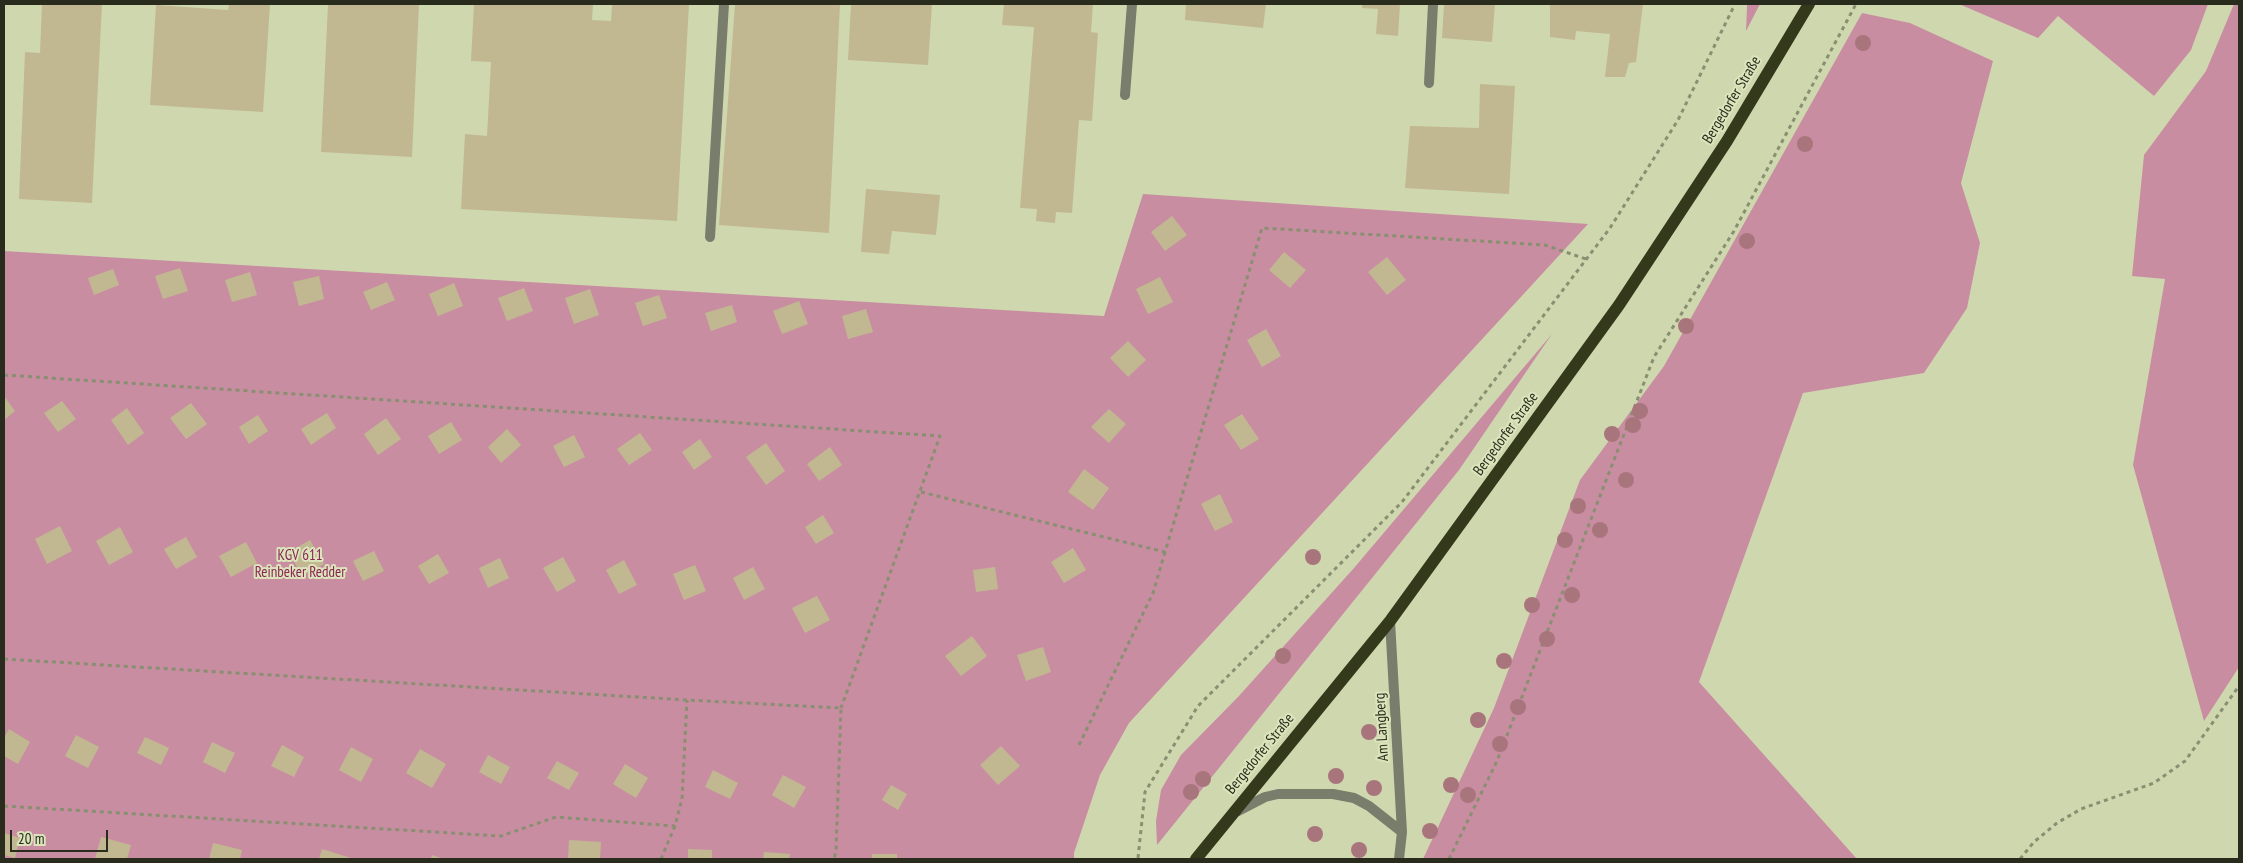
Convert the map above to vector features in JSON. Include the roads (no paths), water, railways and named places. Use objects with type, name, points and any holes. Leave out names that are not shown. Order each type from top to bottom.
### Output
[{"type":"main road","name":"Bergedorfer Straße","points":[[1196,859],[1390,621],[1619,305],[1727,141],[1809,4]]},
{"type":"street","points":[[710,237],[724,4]]},
{"type":"street","points":[[1125,95],[1132,4]]},
{"type":"street","points":[[1429,83],[1433,4]]},
{"type":"street","name":"Am Langberg","points":[[1390,621],[1402,832],[1399,859]]},
{"type":"street","points":[[1233,814],[1265,797],[1294,793],[1333,794],[1354,798],[1369,806],[1402,832]]},
{"type":"park label","name":"KGV 611 Reinbeker Redder","points":[[300,564]]}]
